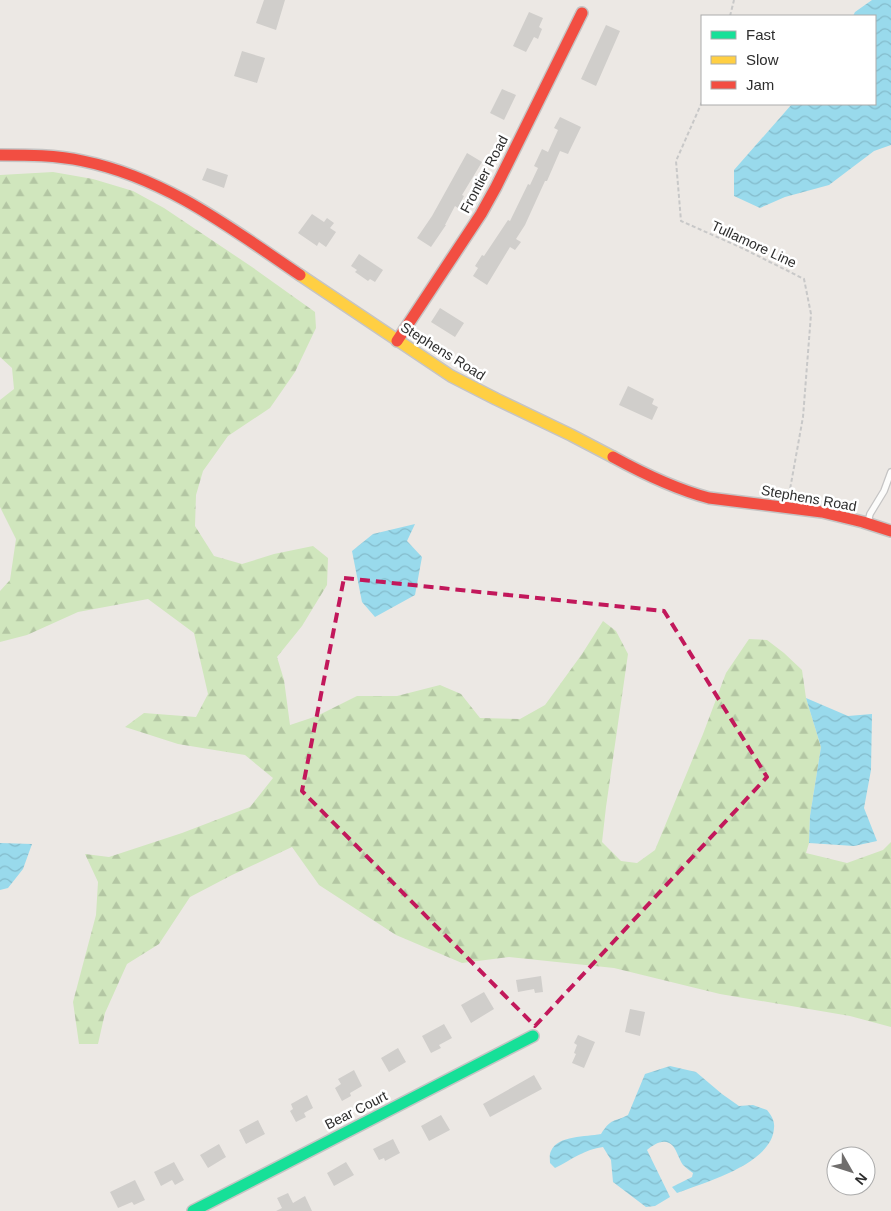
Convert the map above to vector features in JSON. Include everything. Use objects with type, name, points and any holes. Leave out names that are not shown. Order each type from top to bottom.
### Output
[{"type":"main road","name":"Frontier Road","points":[[397,340],[481,214],[582,12]]},
{"type":"main road","name":"Stephens Road","points":[[0,155],[34,155],[83,162],[126,173],[157,185],[204,210],[451,376],[571,434],[666,485],[709,498],[822,512],[891,532]]},
{"type":"main road","name":"Bear Court","points":[[193,1211],[533,1036]]},
{"type":"lane","points":[[868,524],[870,514],[884,491],[891,472]]},
{"type":"path","points":[[730,15],[734,0]]},
{"type":"path","name":"Tullamore Line","points":[[701,104],[676,161],[680,221],[804,278],[811,314],[803,417],[787,507]]},
{"type":"highlighted area","points":[[344,578],[664,611],[767,777],[535,1026],[302,791]]},
{"type":"green space","points":[[53,172],[93,179],[133,191],[164,208],[315,312],[316,328],[295,372],[270,408],[228,436],[203,471],[196,495],[195,526],[214,556],[242,564],[274,554],[313,546],[328,558],[327,585],[302,626],[277,657],[284,680],[290,725],[317,716],[357,696],[397,696],[440,685],[461,694],[480,718],[520,719],[545,705],[603,621],[616,631],[628,654],[602,842],[621,861],[637,863],[655,850],[726,673],[749,639],[767,640],[802,670],[806,698],[821,747],[810,816],[809,843],[806,853],[847,863],[883,850],[891,842],[891,1027],[850,1016],[720,994],[614,968],[509,957],[462,963],[396,935],[319,885],[292,847],[190,897],[159,944],[127,964],[105,1013],[98,1044],[79,1044],[73,1002],[96,915],[98,882],[85,854],[109,857],[182,833],[250,807],[273,778],[245,755],[178,744],[125,727],[144,713],[196,717],[208,694],[194,633],[148,599],[78,612],[27,635],[0,642],[0,591],[10,580],[16,539],[0,507],[0,400],[14,389],[12,368],[0,357],[0,175]]},
{"type":"water","points":[[872,0],[891,0],[891,145],[874,151],[829,185],[785,197],[760,208],[734,196],[734,170],[791,105],[876,105],[876,15],[854,15]]},
{"type":"water","points":[[415,524],[407,541],[422,557],[415,595],[375,617],[362,602],[352,551],[373,534]]},
{"type":"water","points":[[806,698],[848,716],[872,714],[871,770],[864,808],[877,841],[854,846],[809,843],[810,816],[821,747]]},
{"type":"water","points":[[0,843],[32,844],[23,869],[8,888],[0,890]]},
{"type":"water","points":[[670,1066],[696,1072],[739,1106],[753,1105],[767,1110],[773,1121],[774,1128],[770,1141],[762,1152],[735,1170],[677,1193],[672,1187],[692,1177],[693,1173],[683,1165],[670,1143],[656,1144],[647,1150],[670,1197],[655,1206],[646,1207],[613,1182],[611,1160],[603,1147],[584,1152],[555,1168],[550,1163],[551,1151],[560,1142],[566,1139],[601,1134],[610,1123],[628,1115],[645,1074]]},
{"type":"building","points":[[264,0],[285,0],[276,30],[256,23]]},
{"type":"building","points":[[529,12],[543,18],[539,27],[542,29],[538,39],[534,37],[526,52],[513,46]]},
{"type":"building","points":[[606,25],[620,31],[596,86],[581,79]]},
{"type":"building","points":[[242,51],[265,58],[257,83],[234,76]]},
{"type":"building","points":[[502,89],[516,95],[504,120],[490,113]]},
{"type":"building","points":[[560,117],[581,127],[568,154],[560,151],[525,225],[516,239],[521,242],[515,250],[510,247],[487,285],[473,276],[478,268],[475,266],[508,220],[510,221],[538,168],[534,166],[542,149],[548,152],[558,130],[554,128]]},
{"type":"building","points":[[467,153],[482,162],[462,195],[464,196],[458,208],[455,206],[446,225],[431,247],[417,238],[432,216]]},
{"type":"building","points":[[207,168],[228,175],[224,188],[202,180]]},
{"type":"building","points":[[312,214],[324,222],[327,218],[334,223],[330,228],[336,232],[326,247],[319,242],[317,246],[298,233]]},
{"type":"building","points":[[359,254],[383,270],[375,282],[370,279],[368,281],[355,272],[357,270],[351,266]]},
{"type":"building","points":[[440,308],[464,323],[455,337],[431,322]]},
{"type":"building","points":[[628,386],[654,399],[652,404],[658,407],[652,420],[619,405]]},
{"type":"building","points":[[541,976],[543,992],[535,993],[534,989],[518,992],[516,980]]},
{"type":"building","points":[[484,992],[494,1009],[471,1023],[461,1005]]},
{"type":"building","points":[[630,1009],[645,1012],[640,1036],[625,1032]]},
{"type":"building","points":[[444,1024],[452,1038],[439,1045],[441,1048],[431,1053],[422,1036]]},
{"type":"building","points":[[578,1035],[595,1042],[584,1068],[572,1063],[577,1045],[574,1043]]},
{"type":"building","points":[[398,1048],[406,1062],[389,1072],[381,1058]]},
{"type":"building","points":[[354,1070],[362,1086],[350,1093],[351,1096],[342,1101],[335,1088],[341,1084],[338,1079]]},
{"type":"building","points":[[534,1075],[542,1089],[490,1117],[483,1104]]},
{"type":"building","points":[[307,1095],[313,1108],[304,1113],[306,1117],[296,1122],[290,1111],[293,1109],[291,1104]]},
{"type":"building","points":[[441,1115],[450,1130],[429,1141],[421,1126]]},
{"type":"building","points":[[258,1120],[265,1134],[246,1144],[239,1130]]},
{"type":"building","points":[[393,1139],[400,1153],[385,1161],[384,1158],[379,1160],[373,1149]]},
{"type":"building","points":[[219,1144],[226,1157],[208,1168],[200,1155]]},
{"type":"building","points":[[174,1162],[184,1180],[175,1185],[172,1180],[161,1186],[154,1172]]},
{"type":"building","points":[[346,1162],[354,1175],[334,1186],[327,1173]]},
{"type":"building","points":[[135,1180],[145,1200],[134,1205],[132,1202],[118,1208],[110,1192]]},
{"type":"building","points":[[288,1193],[293,1203],[305,1196],[312,1211],[276,1211],[282,1208],[277,1198]]},
{"type":"traffic: fast","points":[[193,1211],[533,1036]]},
{"type":"traffic: slow","points":[[300,275],[451,376],[613,457]]},
{"type":"traffic: jam","points":[[397,341],[481,214],[582,13]]},
{"type":"traffic: jam","points":[[0,155],[73,159],[113,169],[142,180],[170,192],[197,207],[300,275]]},
{"type":"traffic: jam","points":[[613,457],[660,480],[709,498],[822,512],[891,531]]}]
